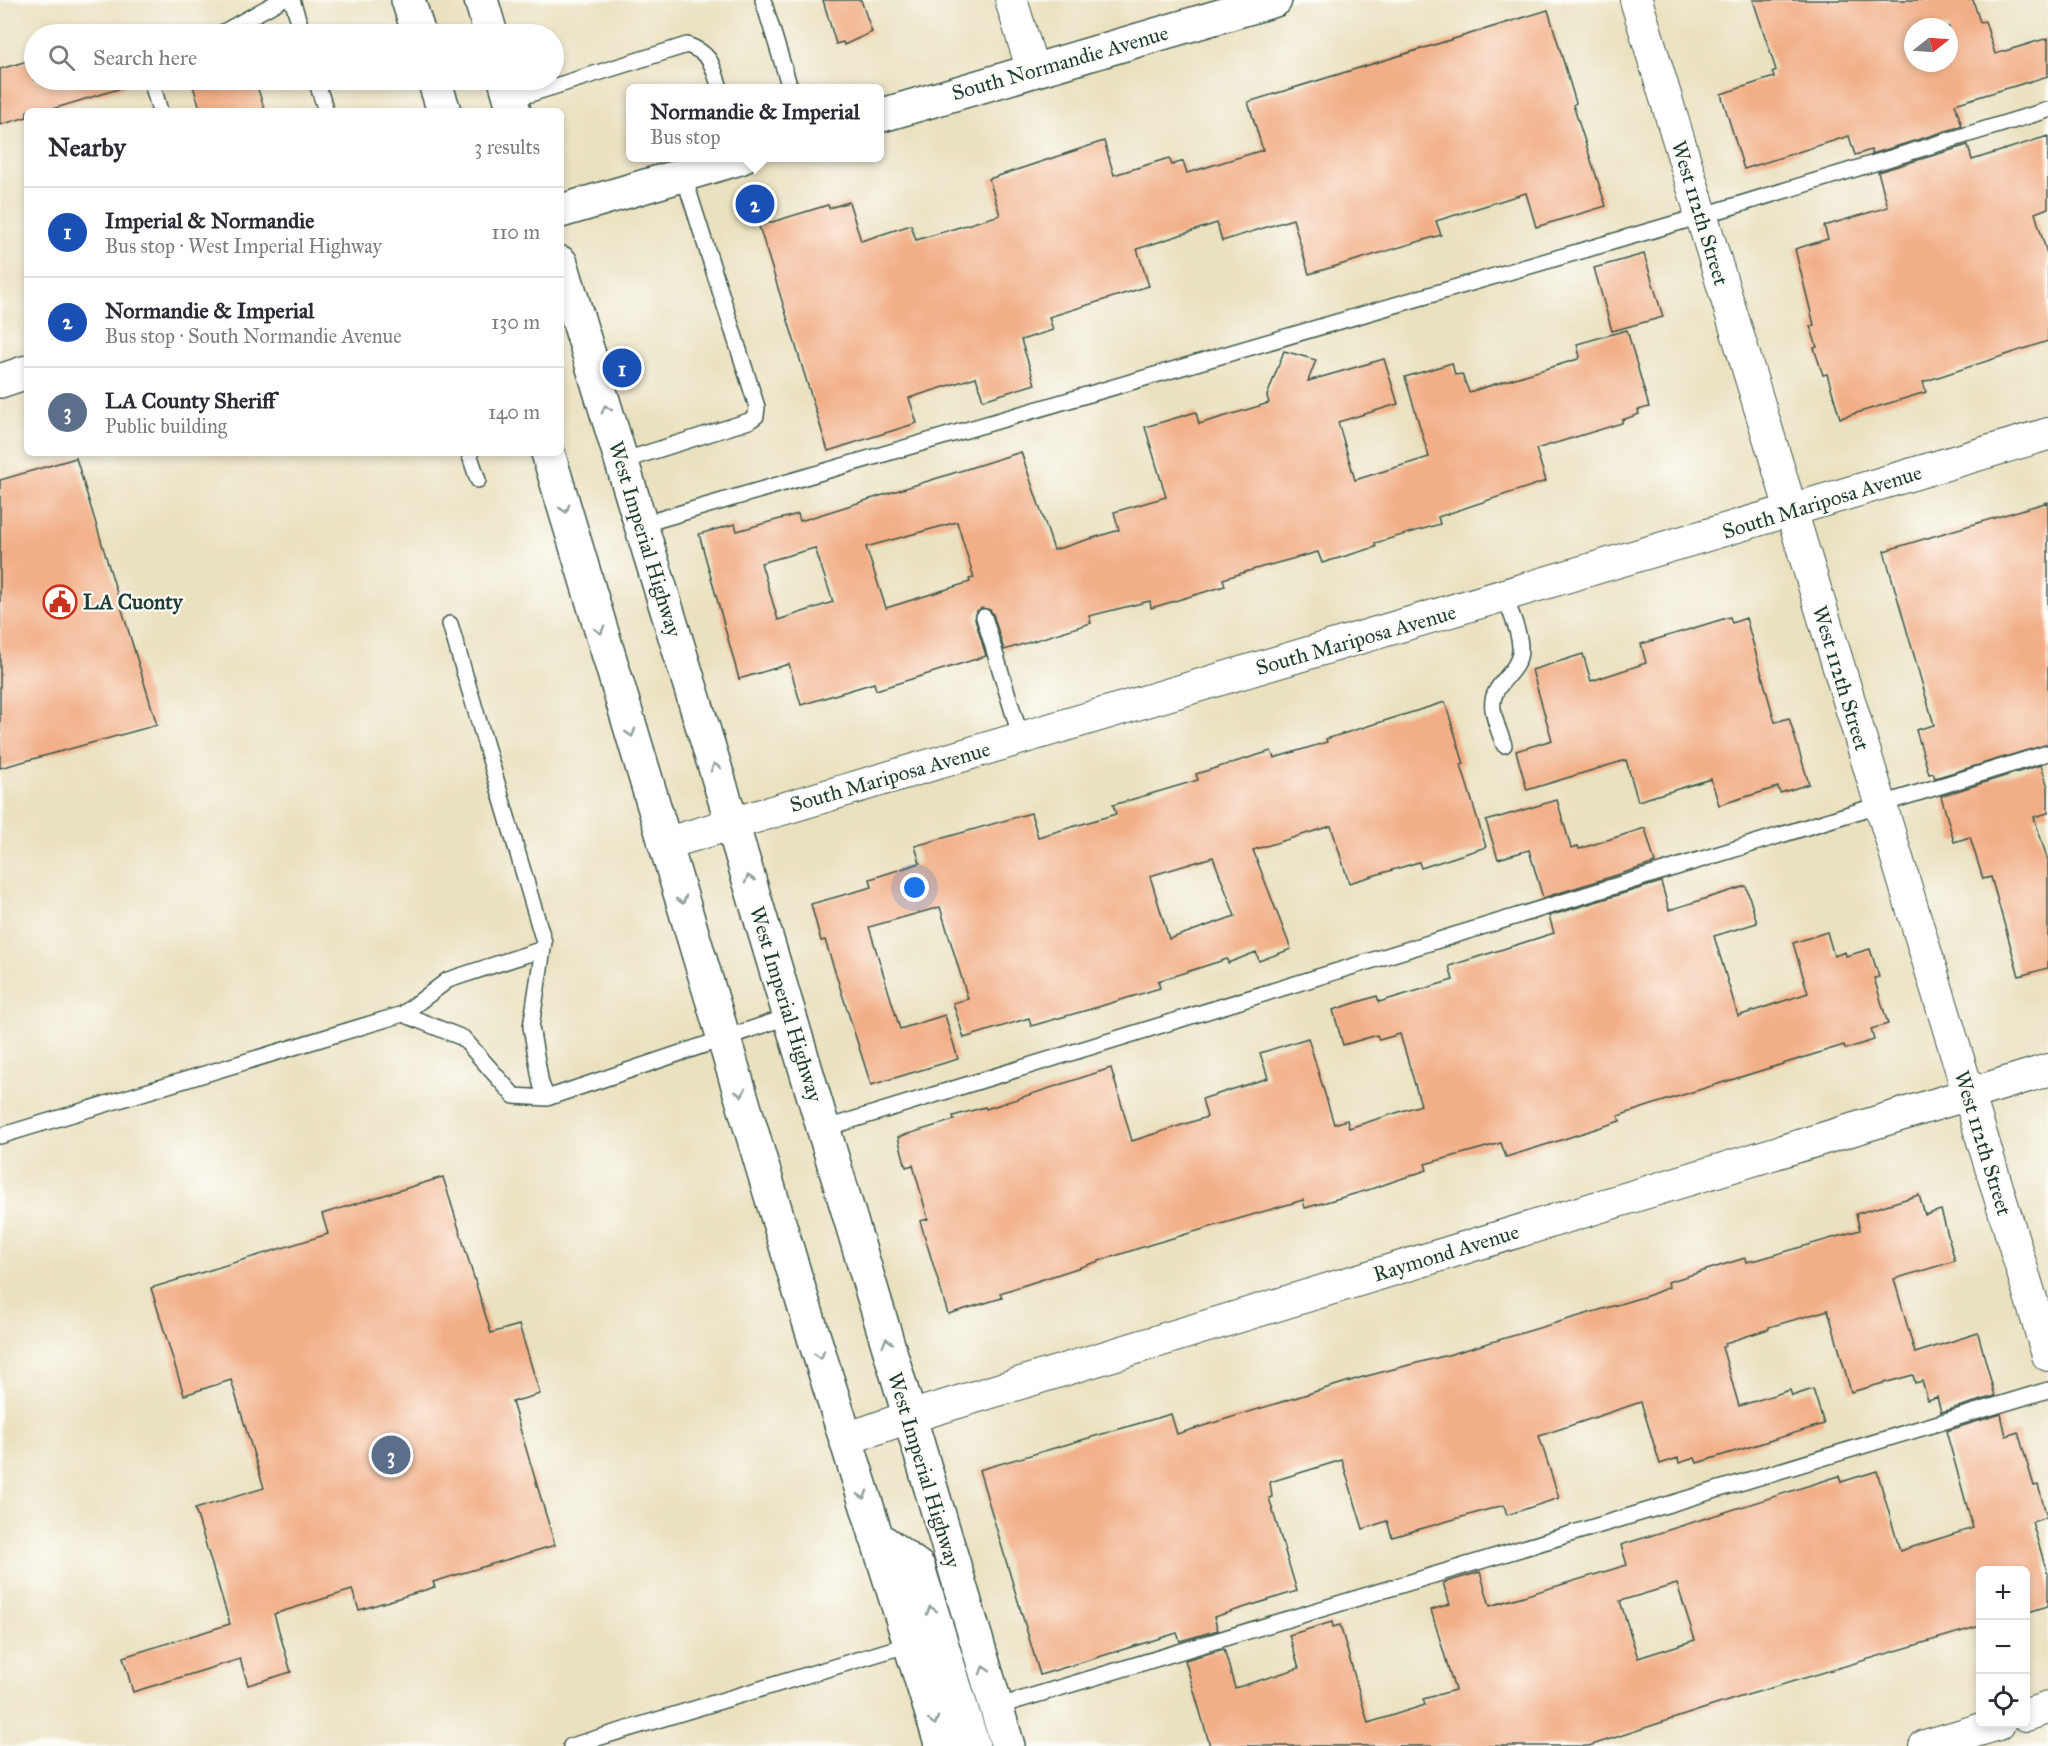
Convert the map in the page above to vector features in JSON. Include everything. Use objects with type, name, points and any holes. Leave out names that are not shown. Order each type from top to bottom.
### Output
[{"type":"main road","points":[[408,0],[416,24]]},
{"type":"main road","points":[[480,0],[488,24]]},
{"type":"main road","name":"South Normandie Avenue","points":[[884,115],[1275,0]]},
{"type":"main road","points":[[437,90],[443,108]]},
{"type":"main road","points":[[564,210],[726,162]]},
{"type":"main road","name":"West Imperial Highway","points":[[564,273],[732,823],[1008,1746]]},
{"type":"main road","points":[[0,381],[24,373]]},
{"type":"main road","points":[[549,456],[664,844],[942,1746]]},
{"type":"main road","points":[[876,1537],[918,1567],[973,1746]]},
{"type":"street","points":[[1011,0],[1033,71]]},
{"type":"street","name":"West 112th Street","points":[[1636,0],[2048,1355]]},
{"type":"street","name":"South Mariposa Avenue","points":[[664,844],[2048,434]]},
{"type":"street","name":"Raymond Avenue","points":[[846,1439],[909,1417],[2048,1070]]},
{"type":"street","points":[[2030,1713],[2048,1708]]},
{"type":"street","points":[[1925,1746],[1986,1728]]},
{"type":"lane","points":[[238,24],[281,0]]},
{"type":"lane","points":[[292,0],[300,24]]},
{"type":"lane","points":[[763,0],[789,84]]},
{"type":"lane","points":[[564,81],[687,45],[705,54],[718,84]]},
{"type":"lane","points":[[154,90],[159,108]]},
{"type":"lane","points":[[319,90],[325,108]]},
{"type":"lane","points":[[510,97],[534,90]]},
{"type":"lane","points":[[640,525],[1701,216],[2048,110]]},
{"type":"lane","points":[[622,461],[749,421],[756,416],[757,407],[683,174]]},
{"type":"lane","points":[[470,456],[477,480]]},
{"type":"lane","points":[[1504,745],[1492,707],[1494,694],[1516,666],[1520,653],[1519,640],[1505,596]]},
{"type":"lane","points":[[984,617],[1021,738]]},
{"type":"lane","points":[[450,624],[544,942],[531,1027],[541,1084],[547,1098]]},
{"type":"lane","points":[[823,1129],[2048,753]]},
{"type":"lane","points":[[0,1136],[403,1014],[448,980],[543,949]]},
{"type":"lane","points":[[403,1014],[463,1038],[514,1096],[547,1098],[790,1016]]},
{"type":"lane","points":[[996,1707],[2048,1390]]},
{"type":"lane","points":[[571,1746],[910,1644]]},
{"type":"building","points":[[823,0],[861,0],[872,32],[844,45],[843,42],[836,44]]},
{"type":"building","points":[[1753,0],[1973,0],[1980,22],[1985,21],[1995,54],[2048,38],[2048,76],[1955,104],[1962,126],[1872,154],[1871,150],[1855,155],[1849,136],[1744,169],[1721,94],[1774,77],[1772,72],[1776,70]]},
{"type":"building","points":[[1548,10],[1576,103],[1573,105],[1606,206],[1536,227],[1526,193],[1436,221],[1441,235],[1309,274],[1293,219],[1222,241],[1217,223],[1137,249],[1149,286],[1049,317],[1053,330],[1021,340],[1035,384],[983,400],[976,377],[909,398],[917,423],[828,451],[759,226],[828,205],[829,208],[849,202],[861,241],[911,225],[916,240],[1000,215],[989,179],[1104,141],[1114,175],[1169,158],[1172,165],[1183,161],[1187,173],[1263,150],[1248,102]]},
{"type":"building","points":[[24,62],[24,90],[115,90],[56,108],[24,108],[24,118],[0,125],[0,69]]},
{"type":"building","points":[[194,90],[258,90],[264,108],[200,108]]},
{"type":"building","points":[[2048,136],[2048,208],[2035,213],[2048,257],[2048,341],[1923,382],[1926,392],[1840,418],[1827,374],[1823,375],[1814,348],[1817,347],[1810,326],[1814,325],[1795,249],[1828,239],[1824,226],[1888,207],[1878,172],[1968,145],[1972,160]]},
{"type":"building","points":[[1644,254],[1663,317],[1612,331],[1594,268]]},
{"type":"building","points":[[1627,330],[1649,407],[1638,410],[1639,414],[1622,420],[1622,423],[1536,449],[1546,481],[1438,517],[1440,524],[1375,543],[1376,547],[1322,563],[1318,552],[1255,569],[1223,579],[1225,586],[1151,608],[1150,601],[1089,616],[1091,623],[1004,650],[993,614],[990,610],[982,608],[977,611],[975,619],[986,656],[876,690],[874,683],[801,705],[789,664],[739,679],[699,534],[735,524],[737,531],[798,514],[800,521],[1021,452],[1054,550],[1119,530],[1114,512],[1166,497],[1145,427],[1196,412],[1199,424],[1269,403],[1267,396],[1284,351],[1316,360],[1308,381],[1384,359],[1398,404],[1338,422],[1355,480],[1429,457],[1405,377],[1452,363],[1455,375],[1462,374],[1469,392],[1578,359],[1580,357],[1577,344]],"holes":[[[957,522],[974,578],[969,579],[970,582],[886,608],[866,547]],[[815,548],[833,602],[778,620],[761,563]]]},
{"type":"building","name":"LA Cuonty","points":[[76,458],[157,725],[0,768],[0,480]]},
{"type":"building","points":[[2048,502],[2048,744],[1935,778],[1933,773],[1929,774],[1916,730],[1934,725],[1884,551]]},
{"type":"building","points":[[1730,617],[1732,623],[1746,618],[1775,722],[1789,718],[1809,784],[1780,793],[1778,787],[1719,805],[1711,779],[1638,801],[1626,760],[1527,790],[1516,751],[1552,740],[1532,670],[1583,654],[1591,681],[1646,663],[1641,644]]},
{"type":"building","points":[[1445,702],[1486,847],[1421,868],[1419,862],[1349,883],[1331,826],[1253,850],[1291,949],[1259,961],[1256,952],[1228,963],[1227,959],[1158,981],[1160,988],[1098,1007],[1031,1026],[1029,1018],[964,1038],[953,1003],[968,999],[940,907],[869,927],[900,1029],[945,1015],[958,1059],[871,1085],[825,940],[821,941],[811,904],[872,887],[870,879],[920,863],[915,846],[1031,813],[1038,837],[1116,814],[1113,805],[1198,780],[1196,774],[1271,751],[1274,758],[1327,742],[1326,739]],"holes":[[[1213,857],[1235,916],[1169,939],[1150,876]]]},
{"type":"building","points":[[2041,765],[2048,787],[2048,813],[2034,817],[2048,861],[2048,968],[2019,976],[1991,877],[1983,879],[1970,837],[1954,842],[1941,796]]},
{"type":"building","points":[[1557,800],[1571,848],[1578,846],[1579,849],[1645,828],[1655,863],[1543,898],[1529,850],[1498,859],[1486,821]]},
{"type":"building","points":[[1661,882],[1669,910],[1746,886],[1757,923],[1714,936],[1738,1016],[1808,993],[1793,943],[1827,932],[1834,956],[1845,952],[1846,956],[1870,949],[1879,977],[1874,978],[1888,1024],[1871,1029],[1874,1040],[1845,1049],[1844,1045],[1676,1097],[1618,1116],[1620,1121],[1558,1141],[1506,1157],[1501,1143],[1425,1164],[1427,1170],[1368,1190],[1305,1208],[1303,1200],[1149,1245],[1000,1293],[1002,1298],[948,1314],[920,1221],[928,1219],[913,1165],[906,1167],[898,1137],[954,1120],[953,1116],[985,1107],[986,1109],[1111,1068],[1132,1141],[1207,1117],[1202,1099],[1268,1078],[1260,1053],[1308,1038],[1334,1124],[1347,1120],[1349,1128],[1421,1105],[1400,1034],[1379,1040],[1377,1035],[1343,1045],[1333,1010],[1377,996],[1379,1002],[1453,980],[1449,966],[1554,933],[1549,916]]},
{"type":"building","points":[[443,1177],[491,1333],[519,1325],[540,1394],[512,1402],[555,1545],[433,1582],[435,1587],[359,1610],[352,1590],[274,1614],[291,1672],[248,1685],[240,1659],[133,1692],[123,1657],[230,1624],[195,1509],[264,1488],[231,1380],[184,1395],[151,1288],[328,1234],[322,1214]]},
{"type":"building","points":[[1919,1195],[1925,1215],[1941,1210],[1955,1261],[1894,1279],[1915,1353],[1978,1333],[1995,1396],[1941,1412],[1937,1397],[1928,1400],[1922,1381],[1915,1383],[1913,1375],[1851,1392],[1828,1310],[1769,1327],[1769,1329],[1725,1343],[1726,1346],[1722,1347],[1739,1406],[1790,1390],[1792,1396],[1813,1389],[1824,1424],[1697,1463],[1695,1458],[1679,1463],[1678,1458],[1660,1464],[1641,1402],[1539,1436],[1559,1498],[1507,1515],[1504,1505],[1392,1537],[1387,1521],[1363,1529],[1342,1460],[1270,1482],[1272,1497],[1269,1498],[1297,1591],[1214,1617],[1218,1630],[1180,1641],[1177,1633],[1040,1675],[979,1470],[1171,1414],[1177,1434],[1363,1377],[1448,1355],[1650,1295],[1669,1287],[1668,1282],[1745,1258],[1746,1262],[1760,1259],[1860,1230],[1856,1214]]},
{"type":"building","points":[[2001,1414],[2006,1436],[2018,1432],[2034,1486],[2038,1485],[2047,1517],[2032,1522],[2048,1575],[2048,1606],[2030,1611],[2030,1566],[1976,1566],[1976,1627],[1734,1699],[1589,1746],[1210,1746],[1185,1660],[1224,1649],[1235,1688],[1299,1668],[1289,1635],[1332,1622],[1333,1627],[1340,1625],[1368,1723],[1425,1705],[1423,1699],[1455,1690],[1431,1610],[1450,1604],[1443,1583],[1480,1572],[1490,1606],[1627,1565],[1621,1545],[1839,1476],[1841,1482],[1877,1471],[1900,1551],[1973,1528],[1946,1431]],"holes":[[[1677,1584],[1695,1640],[1638,1658],[1620,1601]]]},
{"type":"place","name":"Normandie & Imperial","points":[[755,204]]},
{"type":"place","name":"Imperial & Normandie","points":[[622,368]]},
{"type":"place","name":"LA Cuonty","points":[[60,602]]},
{"type":"place","name":"LA County Sheriff","points":[[391,1455]]}]
